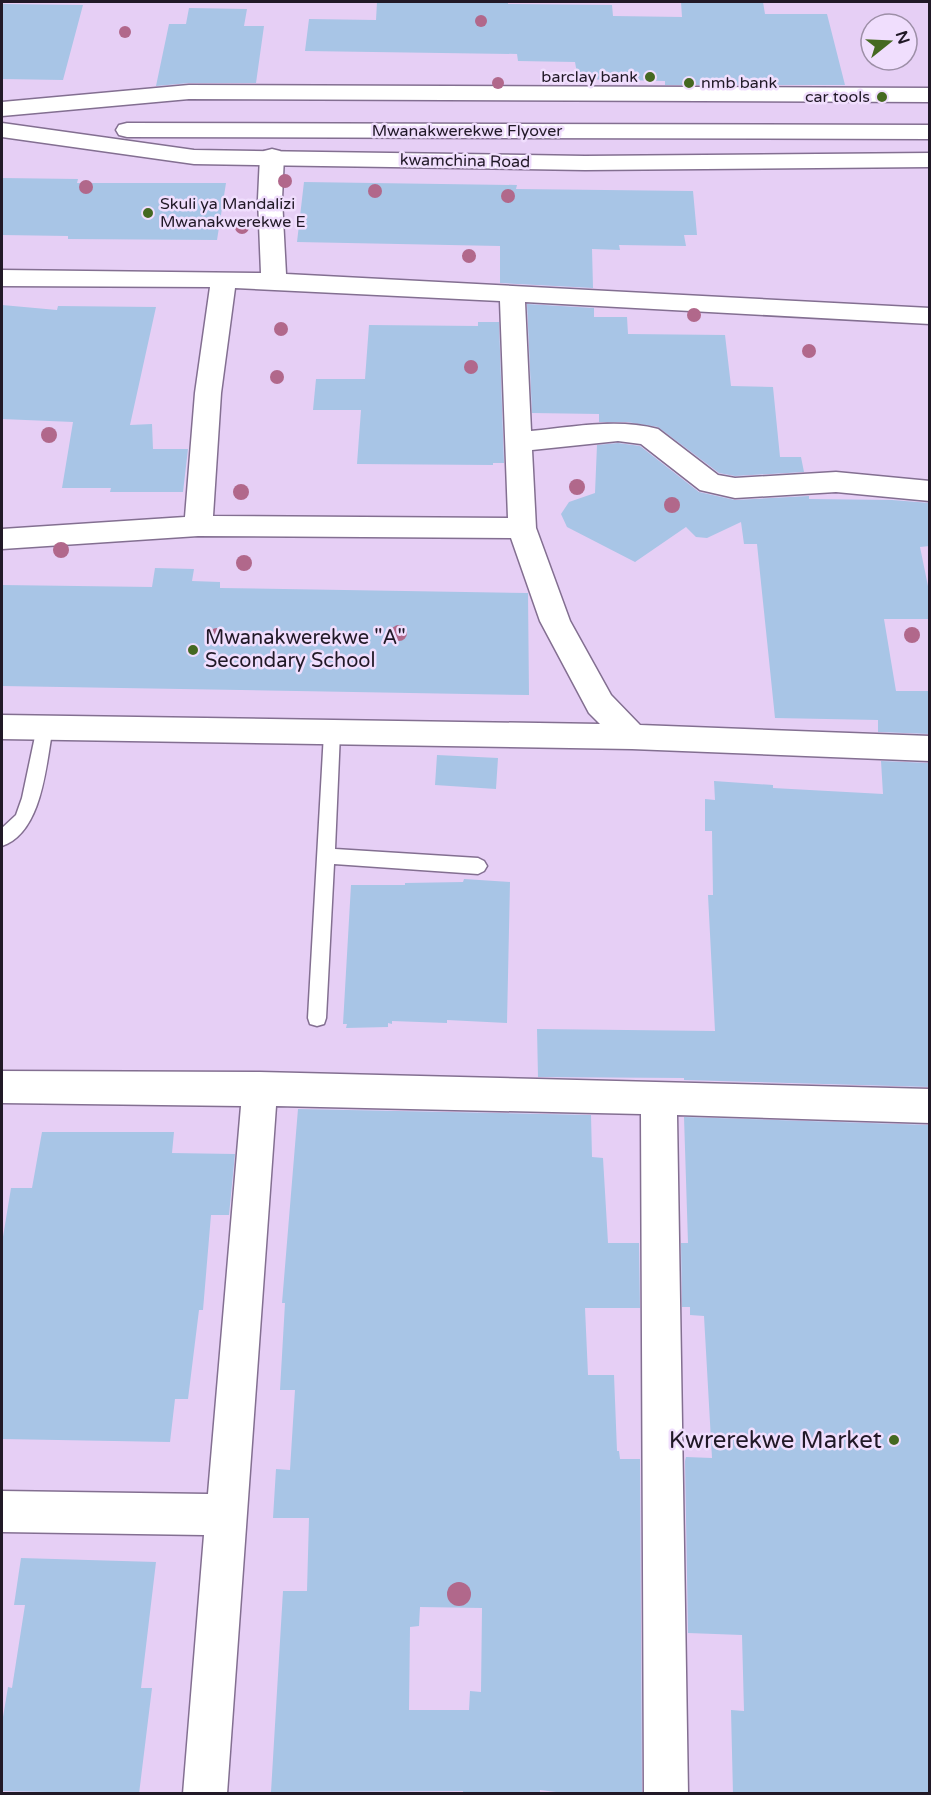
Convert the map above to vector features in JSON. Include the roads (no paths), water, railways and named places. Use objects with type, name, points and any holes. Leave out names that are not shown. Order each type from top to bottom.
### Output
[{"type":"street","points":[[3,120],[189,92],[930,95]]},
{"type":"street","name":"Mwanakwerekwe Flyover","points":[[3,120],[930,112]]},
{"type":"street","name":"Mwanakwerekwe Flyover","points":[[3,120],[930,132]]},
{"type":"street","name":"kwamchina Road","points":[[3,120],[194,157],[272,156],[585,163],[930,160]]},
{"type":"street","points":[[272,156],[270,199],[274,282]]},
{"type":"street","points":[[2,278],[224,279],[930,316]]},
{"type":"street","points":[[198,526],[208,393],[224,279]]},
{"type":"street","points":[[512,293],[522,528],[555,621],[600,704],[632,737]]},
{"type":"street","points":[[517,442],[618,432],[648,436],[711,483],[726,486],[836,482],[930,491]]},
{"type":"street","points":[[2,539],[198,526],[522,528]]},
{"type":"street","points":[[2,727],[632,737],[930,749]]},
{"type":"street","points":[[2,1087],[260,1088],[930,1106]]},
{"type":"street","points":[[205,1794],[260,1088]]},
{"type":"street","points":[[658,1097],[666,1794]]},
{"type":"street","points":[[2,1511],[227,1515]]},
{"type":"lane","points":[[2,839],[23,819],[31,798],[45,727]]},
{"type":"lane","points":[[317,1018],[332,733]]},
{"type":"lane","points":[[325,856],[478,866]]},
{"type":"place","name":"barclay bank","points":[[650,77]]},
{"type":"place","name":"nmb bank","points":[[689,83]]},
{"type":"place","name":"car tools","points":[[882,97]]},
{"type":"place","name":"Skuli ya Mandalizi Mwanakwerekwe E","points":[[148,213]]},
{"type":"place","name":"Mwanakwerekwe \"A\" Secondary School","points":[[193,650]]},
{"type":"place","name":"Kwrerekwe Market","points":[[894,1440]]}]
